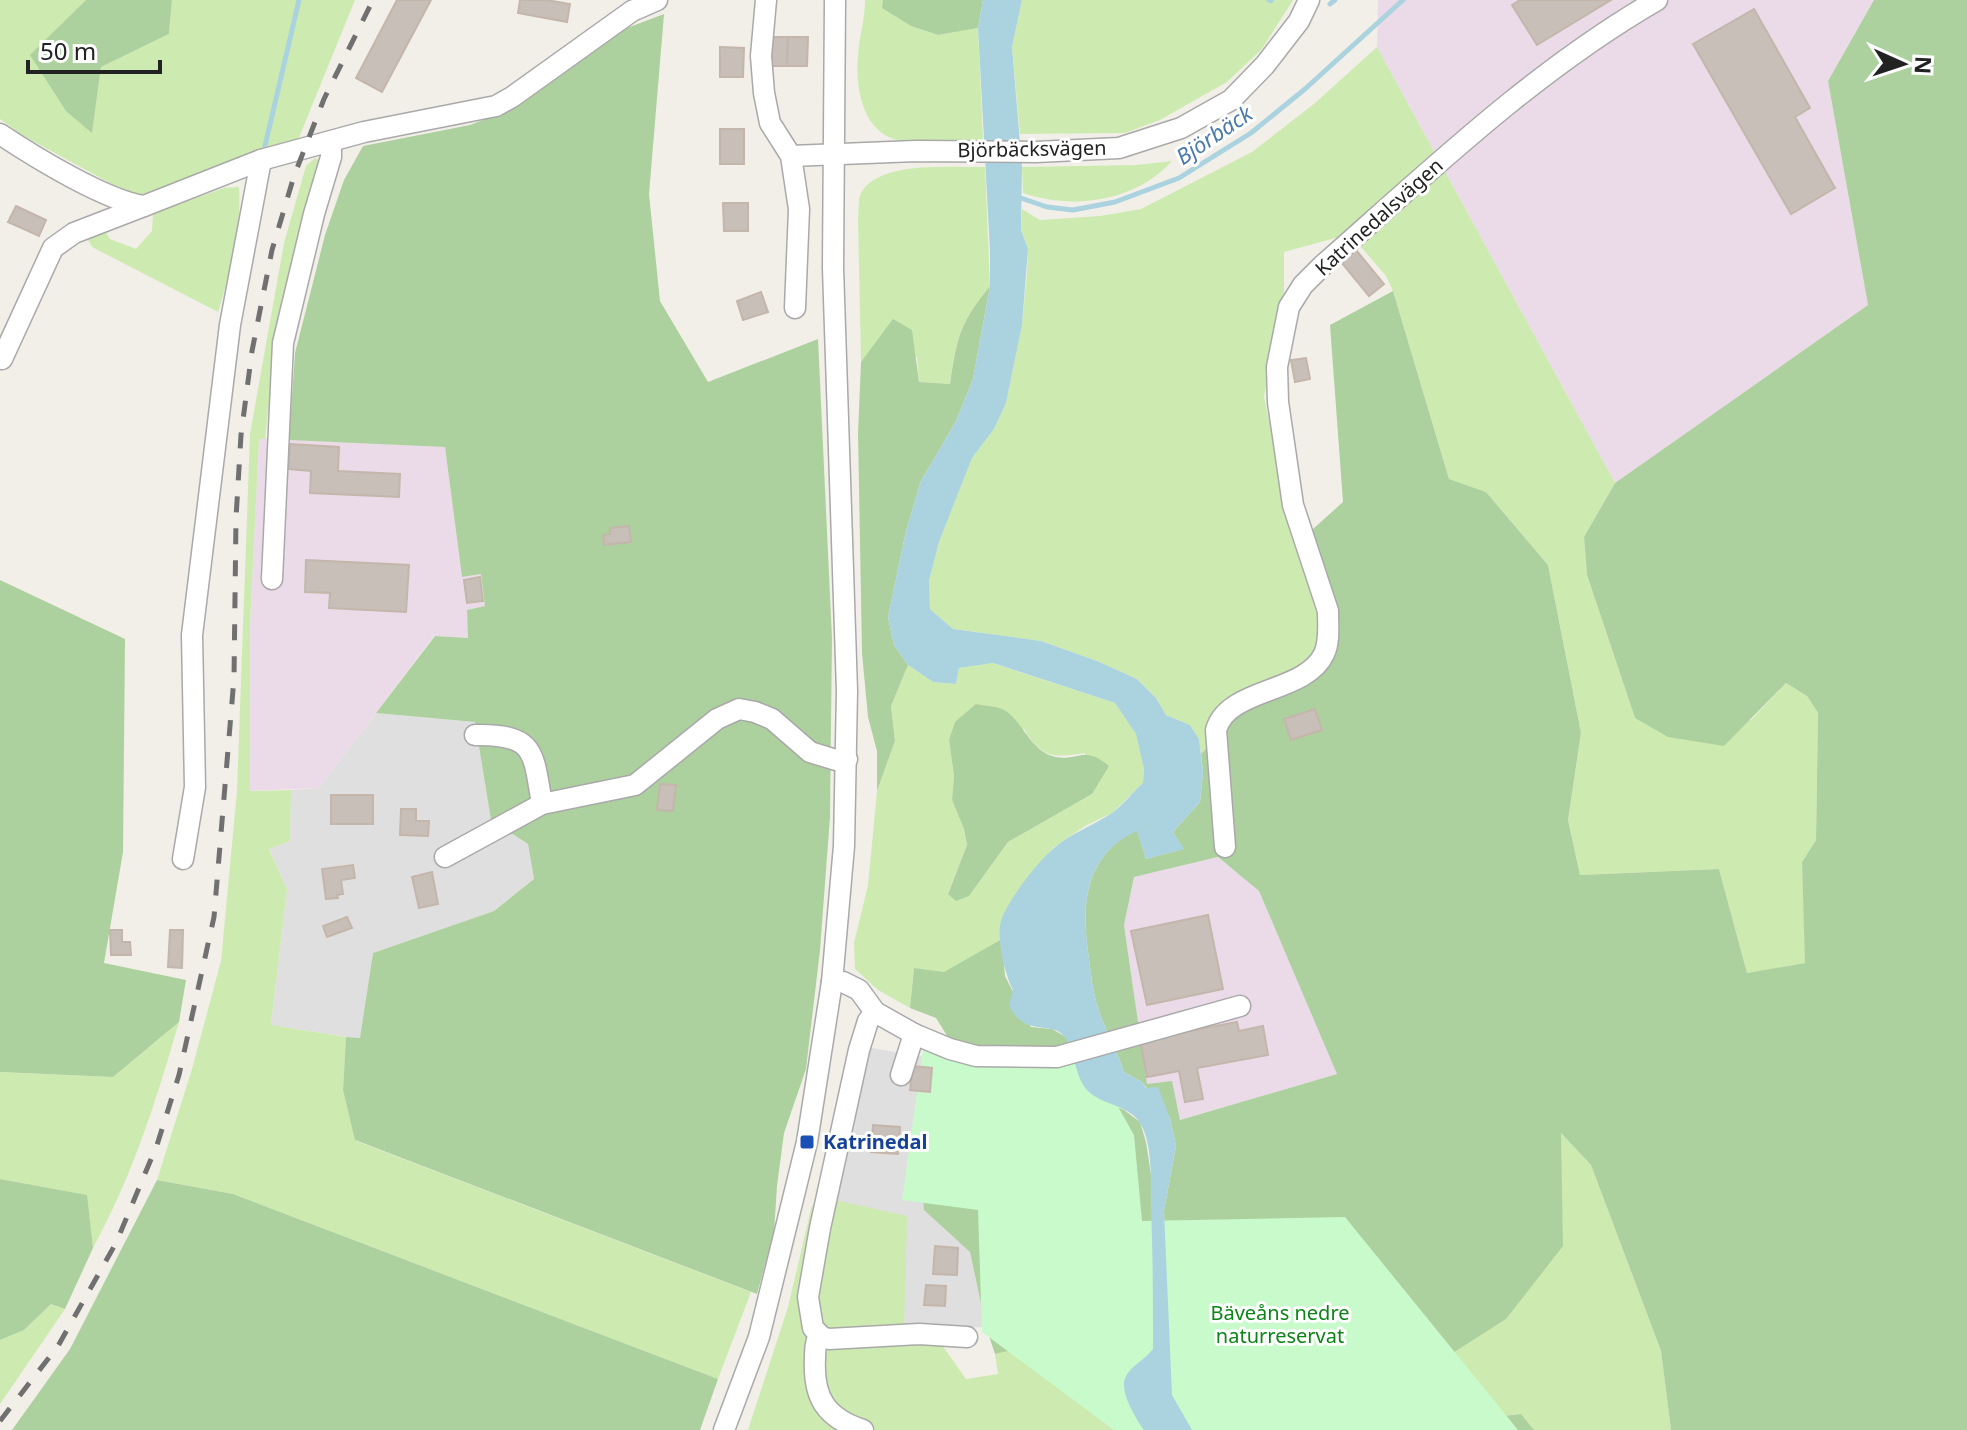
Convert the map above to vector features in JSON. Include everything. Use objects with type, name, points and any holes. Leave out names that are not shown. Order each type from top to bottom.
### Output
[{"type":"street","points":[[2,359],[53,248],[74,233],[261,160],[364,132],[496,106],[632,11],[657,0]]},
{"type":"street","points":[[766,0],[761,56],[764,93],[770,123],[791,156],[799,209],[795,308]]},
{"type":"street","points":[[724,1430],[759,1337],[807,1142],[832,982],[844,846],[847,759],[845,615],[833,268],[835,0]]},
{"type":"street","name":"Björbäcksvägen","points":[[791,156],[1119,148],[1181,128],[1231,100],[1274,54],[1299,21],[1309,0]]},
{"type":"street","name":"Katrinedalsvägen","points":[[1225,847],[1216,730],[1218,721],[1230,710],[1311,672],[1325,653],[1329,628],[1328,611],[1293,505],[1278,402],[1277,367],[1289,307],[1303,285],[1323,265],[1482,125],[1565,59],[1657,0]]},
{"type":"street","points":[[0,134],[32,155],[105,193],[133,205],[144,206]]},
{"type":"street","points":[[272,579],[283,343],[331,157],[331,142]]},
{"type":"street","points":[[183,859],[195,787],[192,635],[230,325],[261,160]]},
{"type":"street","points":[[445,857],[542,804],[635,785],[717,719],[739,709],[772,719],[810,752],[836,760],[847,759]]},
{"type":"street","points":[[475,735],[511,736],[522,743],[532,755],[542,804]]},
{"type":"street","points":[[832,982],[843,982],[859,990],[875,1012],[914,1034],[976,1056],[1057,1057],[1240,1006]]},
{"type":"street","points":[[875,1012],[868,1021],[859,1050],[820,1228],[808,1297],[811,1321],[819,1335],[829,1339],[919,1334],[967,1337]]},
{"type":"street","points":[[901,1075],[914,1034]]},
{"type":"street","points":[[819,1335],[814,1368],[818,1395],[833,1415],[847,1425],[863,1430]]},
{"type":"shaded area","points":[[1378,0],[1874,0],[1828,81],[1868,305],[1615,483],[1377,47]]},
{"type":"shaded area","points":[[259,438],[445,447],[462,577],[481,574],[485,606],[467,610],[469,638],[434,636],[319,788],[250,791],[250,624]]},
{"type":"shaded area","points":[[376,713],[475,722],[491,820],[528,844],[534,879],[494,911],[373,953],[360,1039],[271,1025],[287,889],[269,848],[290,841],[291,790],[319,788]]},
{"type":"shaded area","points":[[1218,857],[1259,891],[1338,1074],[1179,1120],[1147,1085],[1124,925],[1134,877]]},
{"type":"shaded area","points":[[866,1047],[948,1061],[952,1233],[970,1252],[986,1327],[904,1329],[835,1200]]},
{"type":"green space","points":[[0,0],[86,0],[31,55],[92,132],[101,67],[169,34],[172,0],[355,0],[298,140],[139,199],[22,135],[0,119]]},
{"type":"green space","points":[[86,0],[172,0],[169,34],[101,67],[92,133],[66,111],[30,55]]},
{"type":"green space","points":[[865,0],[883,0],[883,8],[911,26],[938,35],[978,28],[983,140],[911,142],[889,137],[878,130],[864,109],[858,82]]},
{"type":"green space","points":[[883,0],[983,0],[978,28],[938,35],[911,26],[882,8]]},
{"type":"green space","points":[[1022,0],[1293,0],[1262,49],[1227,82],[1160,120],[1125,133],[1020,134],[1012,47]]},
{"type":"green space","points":[[1874,0],[1967,0],[1967,1430],[1671,1430],[1661,1351],[1591,1165],[1561,1133],[1563,1246],[1506,1319],[1436,1364],[1485,1418],[1521,1414],[1534,1430],[1192,1430],[1166,1262],[1164,1211],[1176,1146],[1170,1118],[1142,1082],[1124,1072],[1101,1016],[1090,965],[1086,902],[1096,869],[1106,854],[1137,830],[1146,859],[1183,849],[1173,832],[1200,802],[1201,754],[1238,709],[1334,649],[1304,537],[1343,502],[1330,325],[1393,291],[1449,479],[1486,492],[1548,565],[1581,733],[1568,820],[1580,875],[1719,869],[1747,973],[1805,963],[1802,862],[1816,840],[1818,713],[1807,696],[1786,683],[1724,746],[1668,737],[1635,718],[1587,575],[1584,537],[1615,483],[1868,305],[1828,81]],"holes":[[[1218,857],[1259,891],[1337,1074],[1180,1120],[1172,1081],[1147,1084],[1124,925],[1134,877]]]},
{"type":"green space","points":[[664,14],[649,194],[660,301],[708,382],[818,339],[832,638],[830,817],[820,950],[806,1069],[784,1133],[774,1232],[757,1294],[355,1140],[343,1090],[346,1037],[360,1038],[373,953],[494,911],[534,879],[528,844],[491,820],[475,722],[376,713],[435,636],[468,638],[467,610],[485,606],[481,574],[462,577],[445,447],[289,440],[295,353],[325,235],[344,180],[363,146],[470,125],[506,111],[619,31]]},
{"type":"green space","points":[[1377,47],[1615,483],[1584,537],[1587,575],[1635,718],[1751,720],[1786,683],[1807,696],[1818,713],[1816,840],[1802,862],[1806,963],[1747,973],[1719,869],[1580,875],[1568,820],[1581,733],[1548,565],[1486,492],[1449,479],[1393,291],[1386,276],[1350,234],[1284,252],[1284,291],[1264,397],[1286,502],[1334,649],[1222,732],[1201,754],[1199,739],[1190,725],[1166,715],[1156,698],[1137,679],[1041,641],[953,629],[930,609],[929,581],[939,542],[972,458],[994,429],[1006,403],[1022,325],[1027,273],[1028,249],[1021,230],[1022,209],[1040,220],[1100,216],[1141,209],[1252,152],[1315,103]]},
{"type":"green space","points":[[315,158],[319,160],[275,349],[265,439],[259,439],[250,624],[250,791],[291,790],[290,841],[269,849],[287,889],[271,1025],[346,1037],[343,1090],[356,1141],[751,1292],[718,1379],[233,1194],[157,1180],[192,1069],[221,961],[237,791],[250,434],[284,243],[306,166]]},
{"type":"green space","points":[[1172,161],[1140,186],[1102,199],[1062,201],[1023,193],[1022,167],[1136,165]]},
{"type":"green space","points":[[985,167],[990,286],[972,310],[961,332],[950,384],[919,382],[917,357],[873,349],[861,362],[858,217],[861,193],[870,182],[900,171]]},
{"type":"green space","points":[[239,187],[237,234],[218,312],[92,247],[87,238],[105,231],[110,239],[136,249],[152,231],[153,213],[224,188]]},
{"type":"green space","points":[[990,286],[973,379],[956,421],[921,481],[906,531],[888,617],[894,645],[908,665],[891,706],[895,741],[877,791],[877,751],[868,717],[862,653],[858,433],[861,362],[893,319],[912,330],[919,382],[950,384],[961,331]]},
{"type":"green space","points":[[0,580],[125,639],[123,852],[104,963],[186,980],[179,1022],[113,1077],[0,1072]]},
{"type":"green space","points":[[992,663],[1115,703],[1136,733],[1144,769],[1143,783],[1112,813],[1085,826],[1053,848],[1028,877],[1001,921],[1002,939],[944,973],[914,968],[910,1008],[878,990],[855,969],[854,943],[868,885],[877,791],[895,741],[891,706],[908,665],[933,682],[956,684],[959,668]],"holes":[[[1024,729],[1036,746],[1049,754],[1085,753],[1092,794],[1008,842],[969,896],[948,893],[967,845],[952,800],[954,776],[949,740]]]},
{"type":"green space","points":[[976,704],[1006,711],[1034,744],[1048,754],[1063,758],[1094,756],[1109,766],[1092,794],[1008,842],[969,896],[956,901],[948,894],[967,845],[952,800],[954,776],[949,740],[955,722]]},
{"type":"green space","points":[[1002,939],[1005,976],[1031,1027],[1052,1029],[1066,1037],[1076,1062],[1104,1101],[1140,1122],[1151,1175],[1153,1244],[1016,1349],[995,1354],[970,1252],[924,1210],[919,1154],[951,1042],[936,1018],[910,1008],[914,968],[944,972]]},
{"type":"green space","points":[[179,1022],[142,1137],[93,1248],[86,1195],[0,1179],[0,1072],[113,1077]]},
{"type":"green space","name":"Bäveåns nedre naturreservat","points":[[923,1050],[957,1060],[1089,1055],[1134,1135],[1142,1221],[1345,1217],[1518,1430],[1114,1430],[982,1332],[978,1210],[902,1200]]},
{"type":"green space","points":[[1560,1132],[1591,1165],[1661,1351],[1671,1430],[1534,1430],[1521,1414],[1485,1418],[1436,1364],[1506,1319]]},
{"type":"green space","points":[[0,1179],[87,1195],[93,1248],[65,1309],[51,1304],[24,1330],[0,1340]]},
{"type":"green space","points":[[157,1180],[233,1194],[718,1379],[700,1430],[12,1430],[70,1349]]},
{"type":"green space","points":[[835,1200],[907,1216],[904,1329],[826,1330],[820,1321],[815,1301]]},
{"type":"green space","points":[[812,1205],[817,1219],[808,1328],[942,1345],[966,1379],[998,1374],[995,1354],[1016,1348],[1144,1430],[748,1430],[788,1307]]},
{"type":"green space","points":[[51,1304],[65,1309],[0,1404],[0,1340],[24,1330]]},
{"type":"water","points":[[983,0],[1022,0],[1012,47],[1022,167],[1021,230],[1028,249],[1022,325],[1006,403],[994,429],[972,458],[939,542],[929,581],[930,609],[953,629],[1041,641],[1137,679],[1156,698],[1166,715],[1190,725],[1199,739],[1203,772],[1200,802],[1173,832],[1184,849],[1146,859],[1137,831],[1119,841],[1106,854],[1096,868],[1086,902],[1087,940],[1098,1008],[1124,1072],[1142,1082],[1146,1088],[1158,1087],[1170,1118],[1176,1146],[1164,1211],[1172,1395],[1192,1430],[1144,1430],[1124,1389],[1128,1372],[1153,1349],[1151,1176],[1144,1131],[1129,1112],[1088,1091],[1080,1080],[1070,1046],[1061,1033],[1023,1022],[1016,1016],[1009,1005],[1013,990],[1000,944],[1000,925],[1006,909],[1040,863],[1061,843],[1112,813],[1143,783],[1144,769],[1136,734],[1115,703],[993,663],[959,668],[956,684],[933,682],[908,665],[894,645],[888,617],[906,531],[921,481],[956,421],[973,379],[990,286],[978,28]]},
{"type":"building","points":[[397,0],[431,0],[382,92],[356,78]]},
{"type":"building","points":[[520,0],[570,4],[567,22],[518,13]]},
{"type":"building","points":[[1520,0],[1611,0],[1537,45],[1512,5]]},
{"type":"building","points":[[1754,9],[1810,108],[1795,117],[1835,188],[1791,214],[1693,44]]},
{"type":"building","points":[[771,37],[788,37],[787,66],[770,66]]},
{"type":"building","points":[[788,37],[808,37],[807,66],[787,66]]},
{"type":"building","points":[[720,47],[744,48],[743,77],[720,77]]},
{"type":"building","points":[[720,129],[744,129],[744,164],[720,164]]},
{"type":"building","points":[[723,203],[748,203],[748,231],[724,231]]},
{"type":"building","points":[[16,206],[46,220],[39,236],[8,222]]},
{"type":"building","points":[[1356,250],[1384,284],[1369,296],[1341,262]]},
{"type":"building","points":[[761,292],[768,312],[743,320],[737,301]]},
{"type":"building","points":[[1306,358],[1310,379],[1295,382],[1291,360]]},
{"type":"building","points":[[290,444],[339,447],[338,471],[400,474],[399,497],[310,493],[311,471],[289,469]]},
{"type":"building","points":[[629,526],[631,542],[604,545],[603,535],[610,534],[610,528]]},
{"type":"building","points":[[306,560],[409,565],[406,612],[329,608],[330,593],[305,592]]},
{"type":"building","points":[[480,577],[483,601],[467,603],[464,580]]},
{"type":"building","points":[[1315,709],[1322,730],[1291,740],[1284,719]]},
{"type":"building","points":[[660,784],[676,785],[673,811],[657,810]]},
{"type":"building","points":[[331,795],[373,795],[373,824],[331,824]]},
{"type":"building","points":[[401,809],[416,809],[416,821],[429,821],[428,836],[400,835]]},
{"type":"building","points":[[353,865],[355,878],[341,880],[343,894],[337,895],[338,898],[326,899],[322,869]]},
{"type":"building","points":[[432,872],[438,904],[419,908],[412,877]]},
{"type":"building","points":[[1208,915],[1223,989],[1147,1005],[1131,931]]},
{"type":"building","points":[[347,917],[352,928],[327,937],[323,926]]},
{"type":"building","points":[[110,930],[122,930],[122,942],[130,942],[131,955],[111,955]]},
{"type":"building","points":[[170,930],[183,930],[182,968],[168,967]]},
{"type":"building","points":[[1237,1022],[1239,1031],[1263,1026],[1268,1055],[1197,1068],[1203,1099],[1185,1102],[1179,1071],[1147,1077],[1140,1040]]},
{"type":"building","points":[[913,1066],[932,1068],[930,1092],[910,1090]]},
{"type":"building","points":[[873,1125],[900,1127],[898,1154],[871,1152]]},
{"type":"building","points":[[935,1246],[958,1248],[957,1275],[933,1274]]},
{"type":"building","points":[[926,1285],[946,1286],[945,1306],[924,1305]]},
{"type":"waterway","points":[[265,146],[299,0]]},
{"type":"waterway","points":[[1330,4],[1335,0]]},
{"type":"waterway","name":"Björbäck","points":[[1018,197],[1047,207],[1073,210],[1115,202],[1179,178],[1251,133],[1305,89],[1403,0]]},
{"type":"railway","points":[[0,1421],[58,1346],[116,1243],[157,1145],[179,1075],[214,917],[234,678],[236,518],[241,435],[252,351],[272,250],[294,176],[324,99],[373,0]]},
{"type":"place","name":"Katrinedal","points":[[807,1142]]}]
